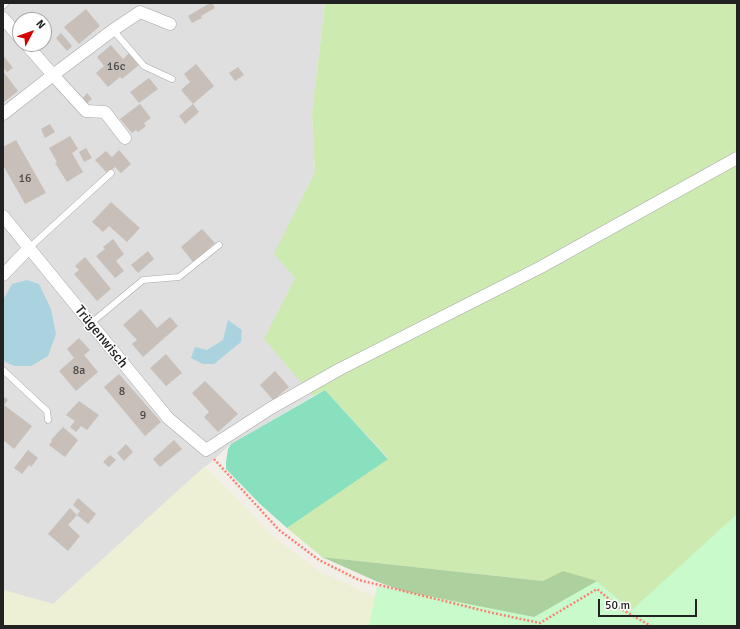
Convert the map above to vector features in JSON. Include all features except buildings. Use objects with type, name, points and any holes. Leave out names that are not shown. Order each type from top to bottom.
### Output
[{"type":"street","points":[[3,114],[113,30],[140,12],[170,24]]},
{"type":"street","points":[[3,18],[12,29]]},
{"type":"street","points":[[33,52],[86,111],[105,112],[125,138]]},
{"type":"street","points":[[206,450],[271,408],[340,369],[541,267],[737,158]]},
{"type":"street","name":"Trügenwisch","points":[[3,216],[168,418],[206,450]]},
{"type":"street","points":[[3,275],[29,248]]},
{"type":"lane","points":[[3,6],[6,3]]},
{"type":"lane","points":[[113,30],[144,66],[172,79]]},
{"type":"lane","points":[[29,248],[110,173]]},
{"type":"lane","points":[[90,324],[143,280],[179,277],[219,245]]},
{"type":"lane","points":[[3,370],[47,411],[48,420]]},
{"type":"path","points":[[206,450],[279,530],[319,560],[359,580],[485,612],[540,623],[597,589],[621,609],[651,626]]},
{"type":"shaded area","points":[[3,3],[325,3],[312,114],[315,172],[275,254],[295,278],[265,339],[313,396],[231,444],[53,604],[3,590]]},
{"type":"green space","points":[[325,3],[737,3],[737,626],[655,626],[563,572],[543,581],[322,557],[287,528],[388,458],[325,390],[313,396],[264,339],[295,278],[274,254],[315,172],[312,114]]},
{"type":"green space","points":[[325,390],[388,459],[287,528],[260,504],[226,469],[228,449],[231,444]]},
{"type":"green space","points":[[205,466],[273,536],[319,571],[375,597],[490,623],[494,626],[3,626],[3,590],[53,604]]},
{"type":"green space","points":[[737,514],[737,626],[369,626],[377,586],[534,617],[597,581],[632,610]]},
{"type":"green space","points":[[322,557],[543,581],[563,571],[597,581],[632,610],[490,623],[378,582]]},
{"type":"water","points":[[27,280],[39,284],[51,309],[56,334],[48,356],[31,366],[15,366],[5,362],[3,357],[3,300],[12,284]]},
{"type":"water","points":[[228,320],[242,330],[241,342],[214,364],[203,364],[191,358],[195,347],[207,350],[223,340]]}]
